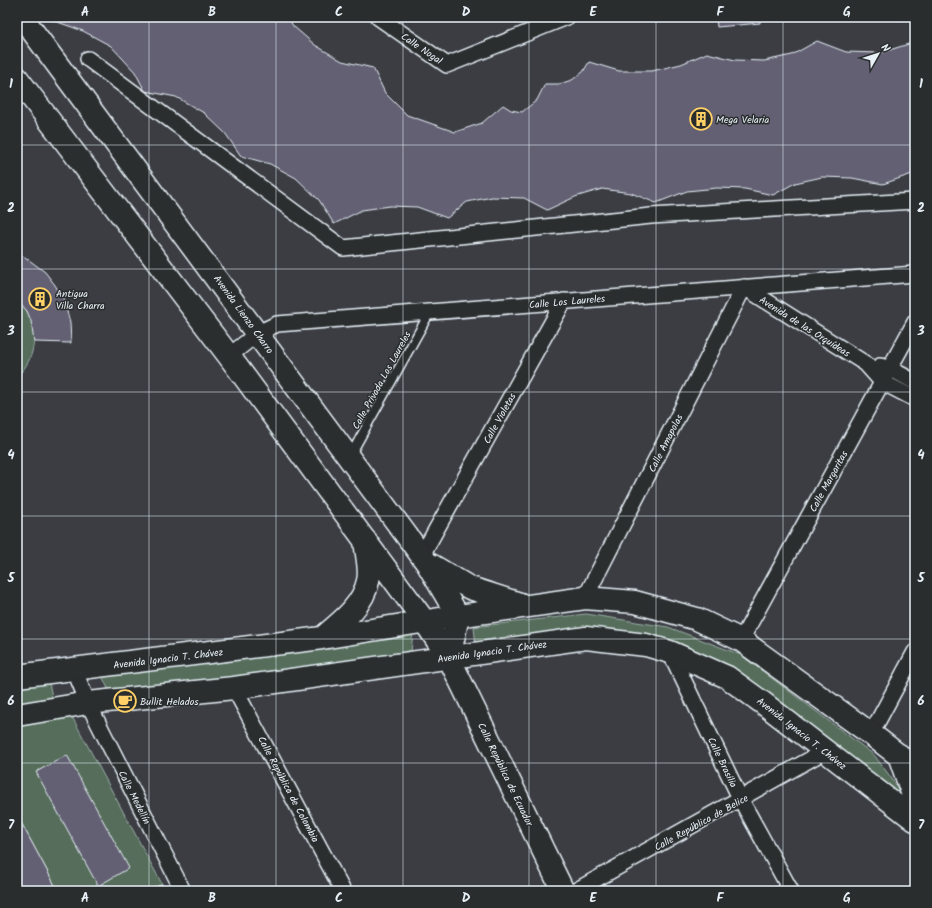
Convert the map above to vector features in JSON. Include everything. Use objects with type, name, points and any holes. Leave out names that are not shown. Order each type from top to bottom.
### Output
[{"type":"main road","name":"Avenida Lienzo Charro","points":[[22,17],[258,333],[424,559],[458,616]]},
{"type":"main road","points":[[17,78],[229,356],[425,622]]},
{"type":"main road","points":[[322,638],[354,608],[363,596],[368,580],[365,539]]},
{"type":"main road","points":[[424,559],[470,588],[527,606]]},
{"type":"main road","name":"Avenida Ignacio T. Chávez","points":[[17,676],[322,638],[458,616],[586,598],[635,602],[697,619],[741,640],[871,734],[907,762]]},
{"type":"main road","points":[[449,658],[458,616]]},
{"type":"main road","name":"Calle República de Ecuador","points":[[425,622],[449,658],[563,891]]},
{"type":"main road","name":"Avenida Ignacio T. Chávez","points":[[17,715],[88,703],[234,688],[586,638],[646,645],[670,652],[727,677],[915,820]]},
{"type":"main road","points":[[907,762],[915,801]]},
{"type":"street","name":"Calle Nogal","points":[[378,17],[447,65],[567,17]]},
{"type":"street","points":[[88,59],[343,248],[651,216],[915,200]]},
{"type":"street","name":"Calle Los Laureles","points":[[229,356],[258,333],[277,324],[915,274]]},
{"type":"street","name":"Avenida de las Orquídeas","points":[[744,287],[866,364],[882,382],[915,399]]},
{"type":"street","name":"Calle Amapolas","points":[[586,598],[744,287]]},
{"type":"street","name":"Calle Violetas","points":[[424,559],[435,534],[564,301]]},
{"type":"street","name":"Calle Margaritas","points":[[741,640],[915,322]]},
{"type":"street","name":"Avenida de las Orquídeas","points":[[866,364],[889,368],[915,382]]},
{"type":"street","name":"Calle Brasilia","points":[[670,652],[741,800],[791,891]]},
{"type":"street","points":[[871,734],[915,652]]},
{"type":"street","name":"Calle Medellín","points":[[74,669],[88,703],[183,891]]},
{"type":"street","name":"Calle República de Colombia","points":[[234,688],[343,891]]},
{"type":"street","name":"Calle República de Belice","points":[[575,891],[741,800],[825,751]]},
{"type":"lane","name":"Calle Privada Los Laureles","points":[[349,457],[430,312]]},
{"type":"green space","points":[[17,300],[25,308],[30,317],[34,338],[30,359],[17,376]]},
{"type":"green space","points":[[586,614],[668,627],[741,655],[874,755],[892,779],[909,808],[664,646],[476,646],[474,627]]},
{"type":"green space","points":[[413,631],[411,653],[110,693],[102,676]]},
{"type":"green space","points":[[49,683],[53,701],[17,706],[17,688]]},
{"type":"green space","points":[[70,713],[162,884],[147,891],[58,891],[17,815],[17,723]]},
{"type":"building","name":"Mega Velaria","points":[[51,17],[288,17],[293,26],[315,45],[342,61],[373,68],[385,93],[407,115],[455,132],[482,123],[503,105],[511,110],[522,112],[537,100],[545,84],[559,84],[572,80],[583,72],[589,62],[619,71],[652,71],[681,64],[707,53],[735,60],[764,61],[792,55],[817,41],[846,52],[880,53],[915,42],[915,173],[883,184],[852,178],[822,177],[795,183],[773,195],[745,189],[717,188],[687,191],[656,203],[631,193],[602,189],[575,197],[547,210],[524,198],[492,197],[467,202],[447,218],[417,207],[390,206],[362,210],[334,224],[319,200],[296,178],[270,164],[241,156],[225,133],[204,113],[176,97],[145,91],[135,72],[111,46],[83,31],[52,20]]},
{"type":"building","points":[[716,17],[760,17],[760,23],[717,27]]},
{"type":"building","points":[[899,17],[915,17],[915,19],[899,20]]},
{"type":"building","name":"Antigua Villa Charra","points":[[17,254],[25,257],[45,272],[63,298],[70,322],[71,343],[34,342],[31,321],[27,311],[17,300]]},
{"type":"building","points":[[67,755],[129,868],[98,886],[36,772]]},
{"type":"building","points":[[17,815],[58,891],[17,891]]},
{"type":"building","points":[[162,884],[165,891],[148,891]]},
{"type":"place","name":"Mega Velaria","points":[[701,119]]},
{"type":"place","name":"Antigua Villa Charra","points":[[40,299]]},
{"type":"place","name":"Bullit Helados","points":[[125,701]]}]
